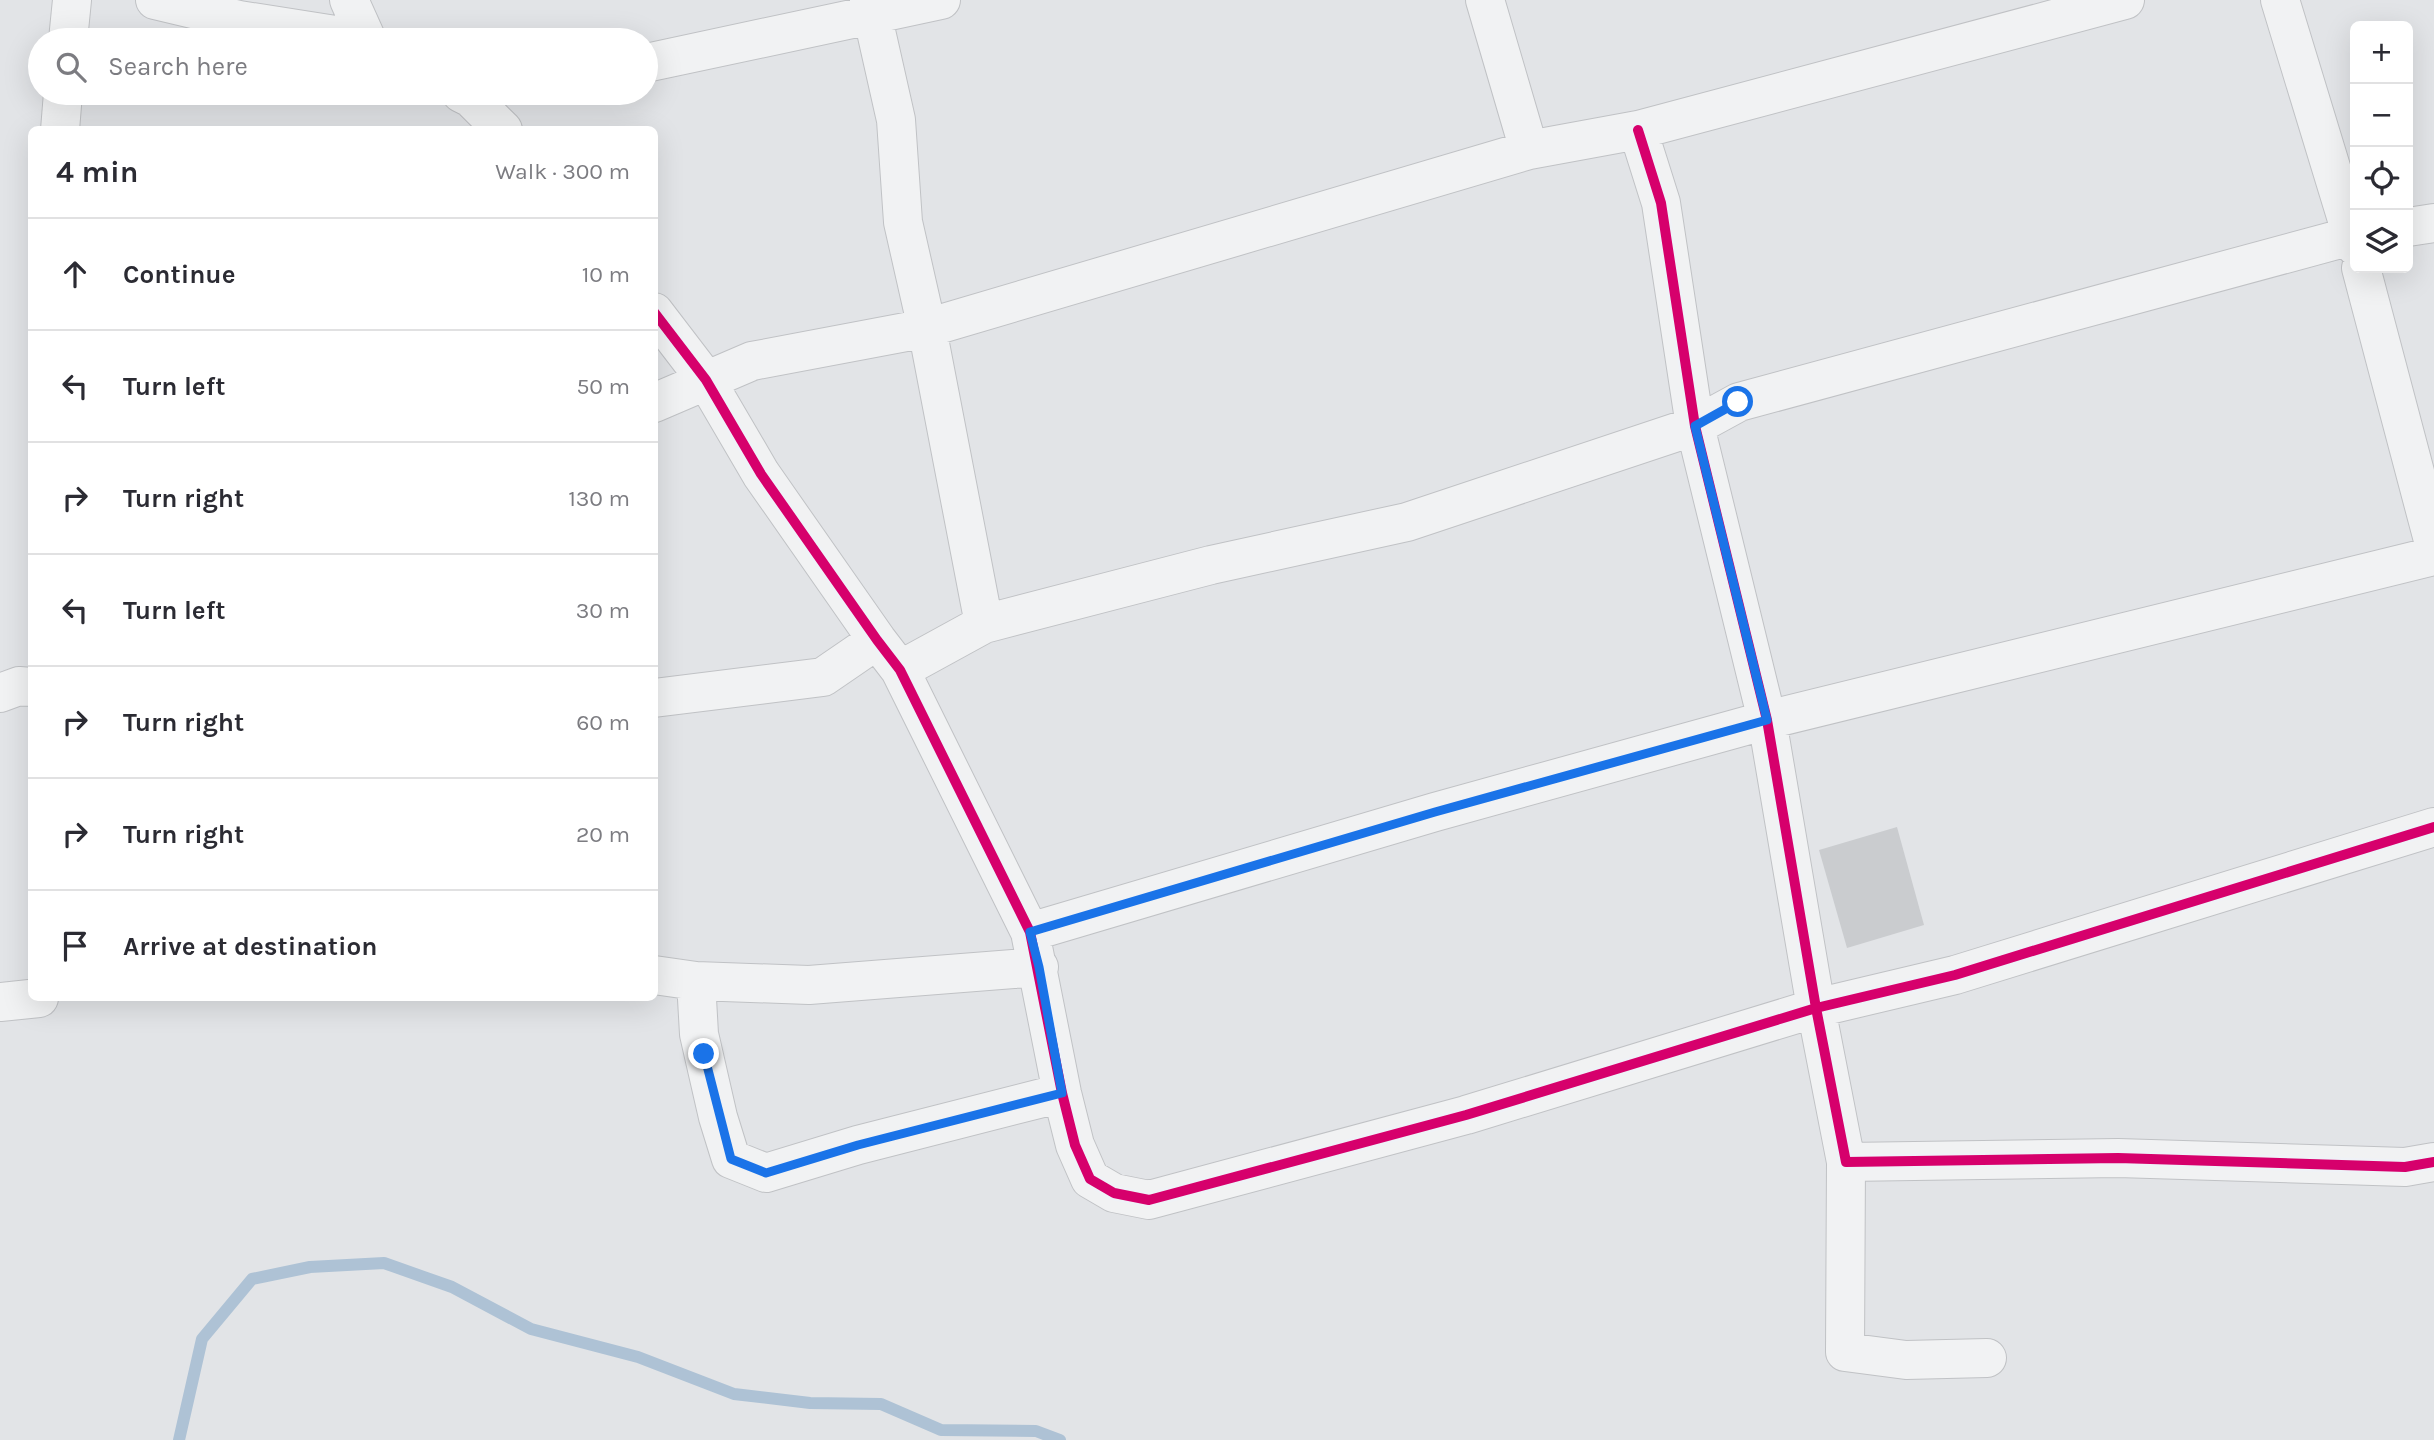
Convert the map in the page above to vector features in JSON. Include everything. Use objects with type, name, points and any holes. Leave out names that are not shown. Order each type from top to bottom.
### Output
[{"type":"street","points":[[69,28],[72,0]]},
{"type":"street","points":[[155,0],[239,20],[290,28]]},
{"type":"street","points":[[349,0],[362,28]]},
{"type":"street","points":[[658,60],[870,8],[941,0]]},
{"type":"street","points":[[1485,0],[1529,150]]},
{"type":"street","points":[[658,401],[752,361],[927,328],[1529,150],[1638,130],[2125,0]]},
{"type":"street","points":[[2280,0],[2350,227]]},
{"type":"street","points":[[870,8],[896,120],[903,222],[927,328],[984,624]]},
{"type":"street","points":[[60,126],[62,105]]},
{"type":"street","points":[[485,105],[500,126]]},
{"type":"street","points":[[1638,130],[1661,203],[1695,426],[1767,720],[1816,1008],[1846,1162],[1845,1352],[1906,1360],[1987,1358]]},
{"type":"street","points":[[2413,226],[2434,223]]},
{"type":"street","points":[[900,670],[984,624],[1211,565],[1407,522],[1695,426],[1738,402],[2350,248]]},
{"type":"street","points":[[2363,273],[2434,544]]},
{"type":"street","points":[[658,317],[706,380],[761,474],[900,670],[1035,949],[1062,1093],[1075,1145],[1090,1179],[1114,1193],[1149,1200],[1466,1115],[1816,1008],[1955,975],[2434,827]]},
{"type":"street","points":[[658,976],[695,981],[809,985],[1035,949],[1435,812],[1767,720],[2434,556]]},
{"type":"street","points":[[658,698],[823,677],[877,640]]},
{"type":"street","points":[[0,693],[19,686],[28,687]]},
{"type":"street","points":[[695,981],[699,1034],[731,1159],[766,1173],[858,1145],[1062,1093]]},
{"type":"street","points":[[0,1002],[28,999]]},
{"type":"street","points":[[1846,1162],[2118,1158],[2405,1167],[2434,1162]]},
{"type":"building","points":[[1897,827],[1924,925],[1847,948],[1819,850]]},
{"type":"waterway","points":[[179,1440],[202,1339],[252,1279],[310,1267],[384,1263],[452,1287],[531,1329],[638,1357],[734,1394],[810,1403],[881,1404],[941,1430],[1036,1431],[1060,1440]]},
{"type":"cycle path","points":[[1638,130],[1661,203],[1695,426],[1767,720],[1816,1008],[1846,1162],[2118,1158],[2405,1167],[2434,1162]]},
{"type":"cycle path","points":[[658,317],[706,380],[761,474],[900,670],[1030,932],[1075,1145],[1090,1179],[1114,1193],[1149,1200],[1466,1115],[1816,1008],[1955,975],[2434,827]]},
{"type":"route","points":[[704,1054],[731,1159],[766,1173],[858,1145],[1062,1093],[1030,932],[1435,812],[1767,720],[1695,426],[1738,402]]}]
